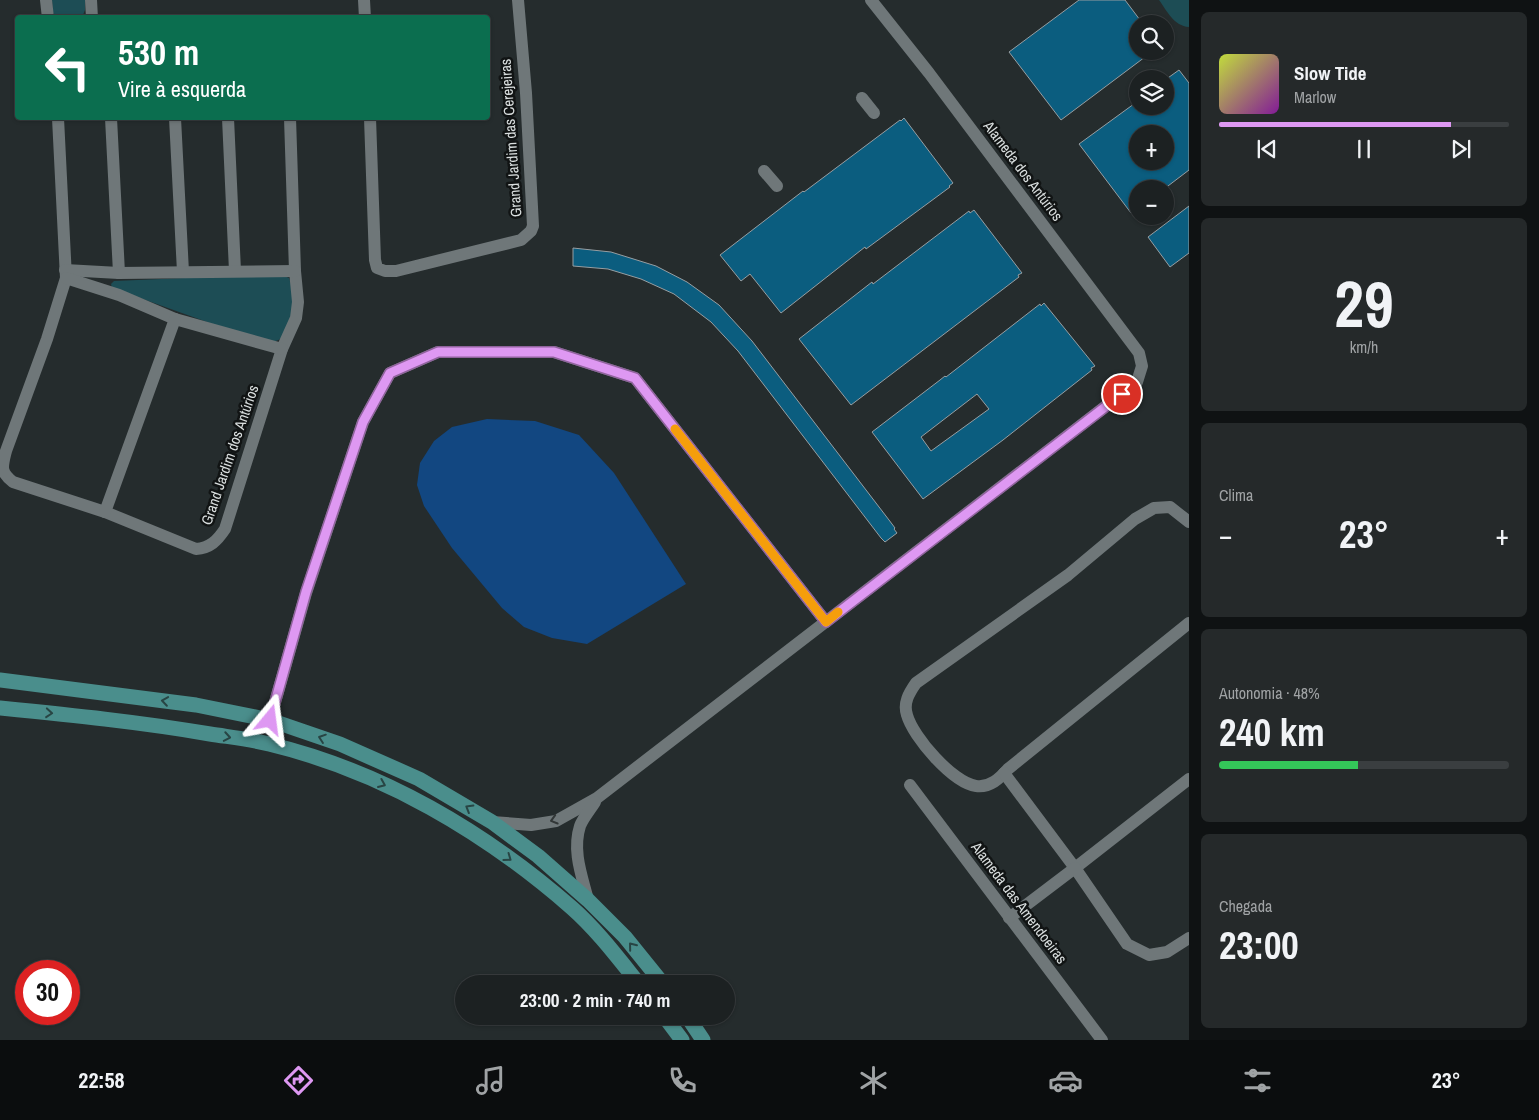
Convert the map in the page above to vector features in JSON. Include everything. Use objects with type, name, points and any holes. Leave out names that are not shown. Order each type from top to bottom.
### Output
[{"type":"main road","points":[[0,680],[196,705],[270,720],[340,744],[419,779],[492,822],[538,856],[588,900],[624,937],[656,975]]},
{"type":"main road","points":[[0,708],[173,728],[269,744],[339,766],[408,795],[478,836],[520,866],[572,908],[608,945],[632,975]]},
{"type":"main road","points":[[671,1025],[682,1040]]},
{"type":"main road","points":[[693,1025],[703,1040]]},
{"type":"street","points":[[46,0],[48,15]]},
{"type":"street","points":[[91,0],[92,15]]},
{"type":"street","points":[[364,0],[365,15]]},
{"type":"street","name":"Grand Jardim das Cerejeiras","points":[[370,120],[375,260],[377,268],[385,271],[396,271],[521,240],[528,235],[533,226],[526,93],[518,0]]},
{"type":"street","name":"Alameda dos Antúrios","points":[[826,622],[1137,382],[1142,366],[1139,354],[941,88],[871,0]]},
{"type":"street","points":[[862,98],[874,113]]},
{"type":"street","name":"Grand Jardim dos Antúrios","points":[[58,120],[65,274],[47,339],[6,451],[2,470],[4,476],[13,482],[105,512],[196,549],[205,549],[216,542],[225,529],[282,349],[296,318],[298,302],[295,271],[290,120]]},
{"type":"street","points":[[111,120],[119,273]]},
{"type":"street","points":[[175,120],[183,272]]},
{"type":"street","points":[[228,120],[235,272]]},
{"type":"street","points":[[764,171],[777,186]]},
{"type":"street","points":[[65,274],[295,271]]},
{"type":"street","points":[[65,274],[175,319],[282,349]]},
{"type":"street","points":[[105,512],[175,319]]},
{"type":"street","points":[[270,720],[306,592],[363,422],[390,373],[438,352],[554,352],[635,378],[826,622],[597,798],[575,812],[556,821],[531,825],[492,822]]},
{"type":"street","points":[[1189,522],[1170,507],[1154,508],[1135,519],[1068,574],[916,683],[907,696],[906,715],[923,745],[944,766],[965,782],[975,786],[986,786],[998,780],[1004,773],[1189,624]]},
{"type":"street","points":[[1004,773],[1075,868],[1127,944],[1150,955],[1167,952],[1189,938]]},
{"type":"street","points":[[1009,918],[1189,779]]},
{"type":"street","name":"Alameda das Amendoeiras","points":[[910,785],[1102,1040]]},
{"type":"street","points":[[588,900],[577,854],[577,841],[580,824],[597,798]]},
{"type":"shaded area","points":[[52,0],[85,0],[83,15],[56,15],[53,13]]},
{"type":"shaded area","points":[[1159,0],[1189,0],[1189,27],[1179,24],[1174,20],[1174,15],[1168,13]]},
{"type":"shaded area","points":[[279,274],[289,278],[294,300],[293,316],[284,336],[273,342],[266,343],[112,288],[111,284],[114,281]]},
{"type":"water","points":[[487,419],[535,421],[579,435],[614,473],[686,584],[587,644],[552,638],[524,627],[502,608],[452,548],[424,506],[417,485],[420,463],[434,441],[452,427]]},
{"type":"building","points":[[1079,0],[1125,0],[1136,15],[1129,15],[1129,60],[1141,60],[1061,120],[1009,52]]},
{"type":"building","points":[[1179,70],[1189,83],[1189,170],[1174,181],[1129,180],[1129,210],[1079,144],[1129,108],[1129,115],[1174,115],[1174,74]]},
{"type":"building","points":[[904,118],[953,183],[866,249],[865,247],[781,313],[750,274],[741,281],[720,255],[803,191]]},
{"type":"building","points":[[1189,206],[1189,253],[1170,267],[1148,237],[1164,225],[1174,225],[1174,217]]},
{"type":"building","points":[[974,210],[1022,273],[851,405],[799,339],[872,282],[873,284],[969,211],[970,213]]},
{"type":"building","points":[[573,248],[611,252],[656,266],[687,282],[719,305],[752,341],[897,533],[885,542],[881,538],[738,351],[711,322],[674,294],[641,279],[608,269],[573,266]]},
{"type":"building","points":[[1044,303],[1095,366],[1003,440],[923,499],[872,432],[1040,304],[1041,306]],"holes":[[[977,394],[989,409],[931,451],[921,437]]]},
{"type":"slow traffic","points":[[675,429],[826,622],[838,612]]},
{"type":"route","points":[[270,720],[306,592],[363,422],[390,373],[438,352],[554,352],[635,378],[826,622],[1122,394]]}]
